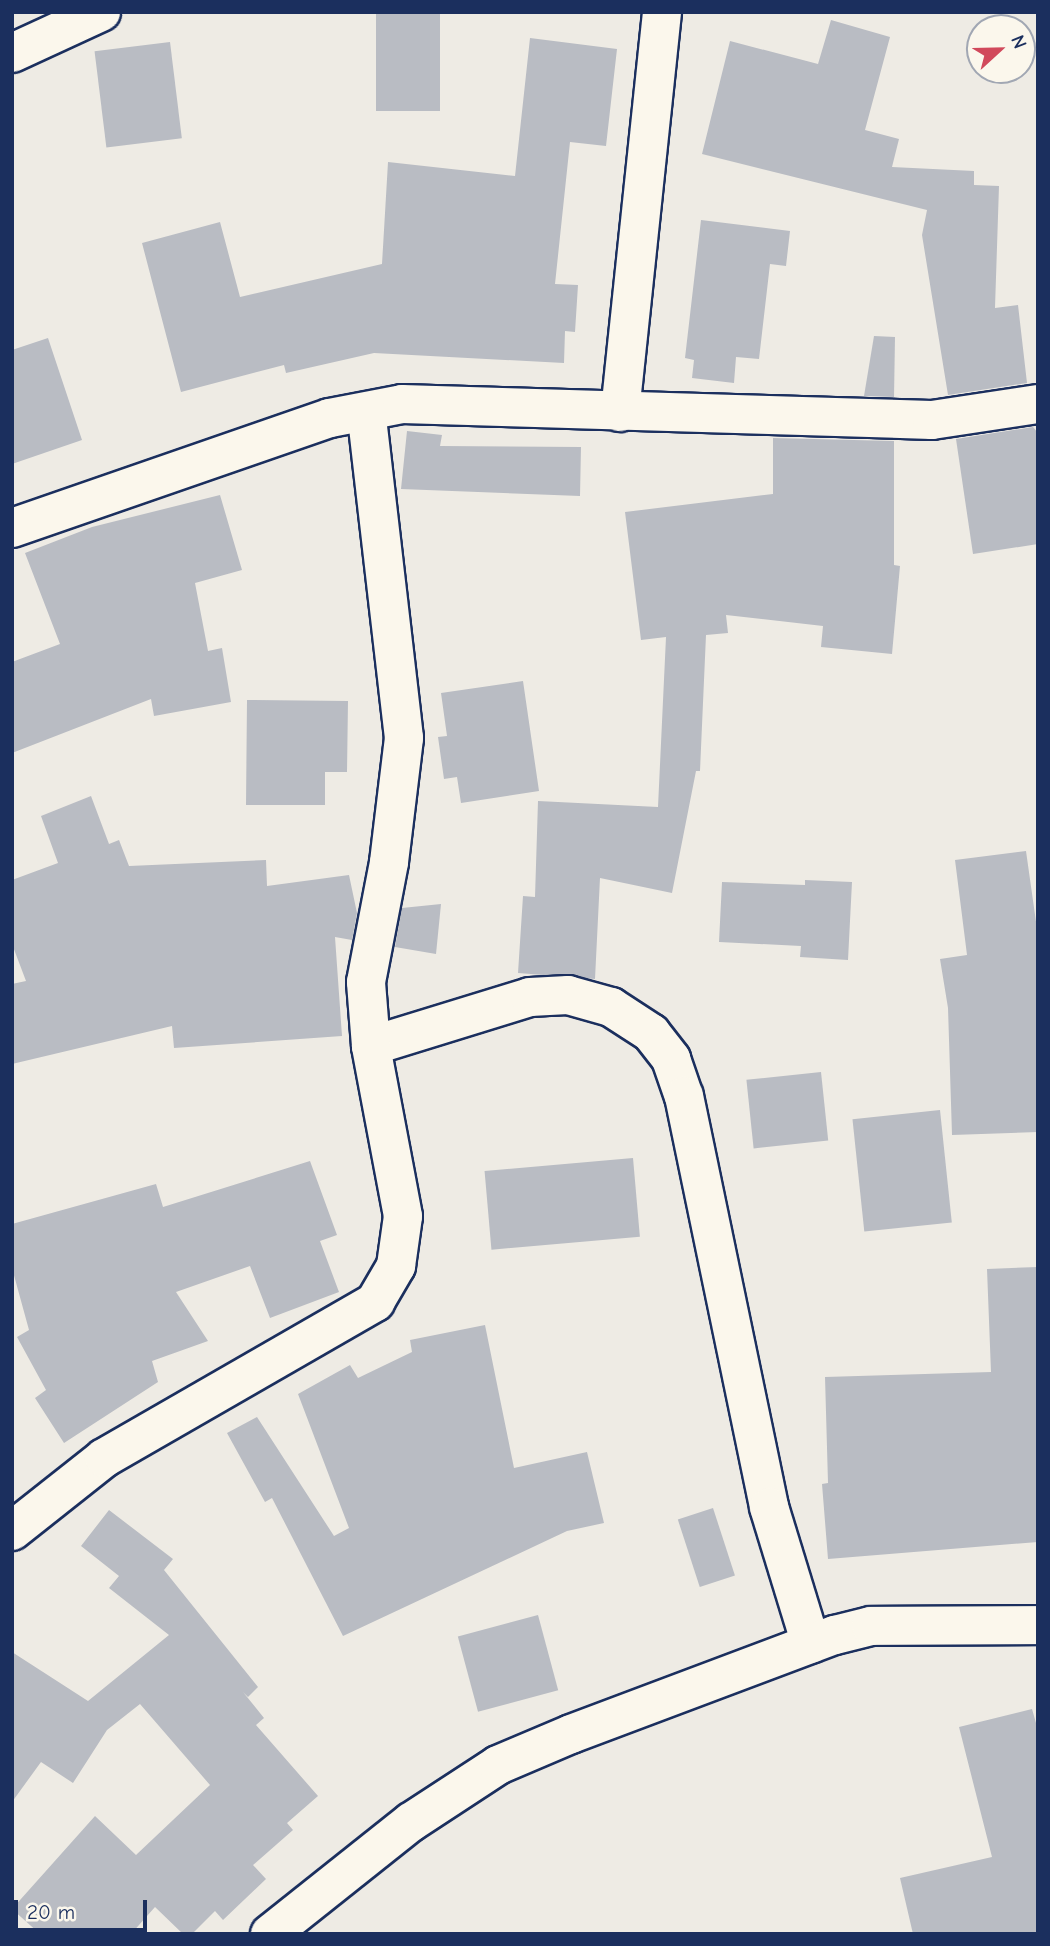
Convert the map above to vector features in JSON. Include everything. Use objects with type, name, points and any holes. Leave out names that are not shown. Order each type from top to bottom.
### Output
[{"type":"street","points":[[12,53],[101,12]]},
{"type":"street","points":[[620,412],[662,12]]},
{"type":"street","points":[[12,528],[331,418],[402,404],[932,420],[1038,404]]},
{"type":"street","points":[[12,1531],[104,1458],[375,1302],[396,1266],[403,1216],[371,1046],[366,982],[389,862],[404,738],[366,412]]},
{"type":"street","points":[[371,1046],[530,997],[568,995],[611,1007],[651,1033],[671,1059],[684,1096],[769,1507],[811,1644]]},
{"type":"street","points":[[270,1934],[411,1822],[498,1765],[811,1644],[871,1626],[1038,1625]]},
{"type":"building","points":[[376,12],[440,12],[440,111],[376,111]]},
{"type":"building","points":[[831,20],[890,37],[865,130],[899,139],[892,167],[974,171],[974,185],[999,186],[995,308],[1018,305],[1027,383],[948,395],[922,235],[927,210],[702,154],[730,41],[818,64]]},
{"type":"building","points":[[530,38],[617,49],[606,146],[570,142],[555,284],[578,285],[575,332],[565,331],[564,363],[374,353],[286,373],[284,365],[181,392],[142,243],[220,222],[240,297],[382,264],[388,162],[515,176]]},
{"type":"building","points":[[170,42],[182,138],[106,148],[95,51]]},
{"type":"building","points":[[701,220],[790,231],[786,266],[770,264],[759,359],[736,357],[734,383],[692,378],[694,360],[685,358]]},
{"type":"building","points":[[874,336],[895,337],[894,397],[864,396]]},
{"type":"building","points":[[48,338],[82,440],[12,464],[12,350]]},
{"type":"building","points":[[1033,427],[1038,433],[1038,544],[973,554],[956,439]]},
{"type":"building","points":[[407,431],[442,435],[440,446],[581,447],[580,496],[401,489]]},
{"type":"building","points":[[773,438],[894,441],[894,565],[900,566],[892,654],[821,647],[823,626],[726,615],[728,633],[706,635],[700,771],[696,771],[672,893],[600,878],[595,979],[518,973],[523,896],[535,897],[538,801],[658,807],[666,637],[641,640],[625,512],[773,494]]},
{"type":"building","points":[[220,495],[242,570],[195,583],[208,651],[222,648],[231,702],[154,716],[151,699],[12,753],[12,662],[60,644],[25,553],[92,527]]},
{"type":"building","points":[[523,681],[539,791],[461,803],[457,777],[444,779],[438,737],[447,736],[441,693]]},
{"type":"building","points":[[247,700],[348,701],[347,772],[325,772],[325,805],[246,805]]},
{"type":"building","points":[[91,796],[109,844],[119,840],[129,866],[266,860],[267,886],[349,875],[357,913],[352,940],[335,937],[342,1036],[174,1048],[172,1026],[12,1064],[12,984],[26,981],[12,944],[12,880],[58,863],[41,816]]},
{"type":"building","points":[[1026,851],[1038,936],[1038,1132],[952,1135],[948,1008],[940,959],[967,955],[955,860]]},
{"type":"building","points":[[805,880],[852,882],[848,960],[800,957],[801,946],[719,942],[722,882],[805,885]]},
{"type":"building","points":[[441,904],[436,954],[395,947],[402,908]]},
{"type":"building","points":[[821,1072],[828,1141],[754,1148],[746,1080]]},
{"type":"building","points":[[940,1110],[952,1222],[864,1232],[852,1119]]},
{"type":"building","points":[[633,1158],[640,1237],[491,1250],[485,1171]]},
{"type":"building","points":[[310,1161],[337,1235],[320,1241],[339,1292],[270,1318],[250,1266],[176,1292],[208,1341],[152,1361],[158,1382],[64,1443],[35,1398],[46,1390],[17,1337],[29,1330],[12,1268],[12,1224],[156,1184],[163,1207]]},
{"type":"building","points":[[1038,1267],[1038,1542],[828,1559],[822,1484],[828,1483],[825,1377],[991,1372],[987,1269]]},
{"type":"building","points":[[485,1325],[514,1468],[587,1452],[604,1523],[567,1531],[343,1636],[272,1498],[265,1502],[227,1433],[257,1417],[334,1536],[349,1528],[298,1394],[350,1365],[358,1378],[412,1352],[410,1340]]},
{"type":"building","points":[[713,1508],[735,1576],[700,1587],[678,1519]]},
{"type":"building","points":[[109,1510],[173,1559],[164,1570],[258,1687],[248,1697],[243,1692],[264,1718],[256,1725],[318,1796],[287,1823],[293,1830],[253,1865],[266,1879],[223,1920],[215,1911],[192,1934],[183,1934],[155,1907],[131,1934],[40,1934],[12,1909],[95,1816],[136,1855],[210,1785],[140,1704],[107,1730],[73,1783],[41,1762],[12,1802],[12,1652],[88,1701],[169,1635],[109,1588],[119,1576],[81,1546]]},
{"type":"building","points":[[538,1615],[558,1690],[478,1712],[458,1636]]},
{"type":"building","points":[[1032,1709],[1038,1730],[1038,1934],[913,1934],[900,1878],[992,1857],[959,1727]]}]
